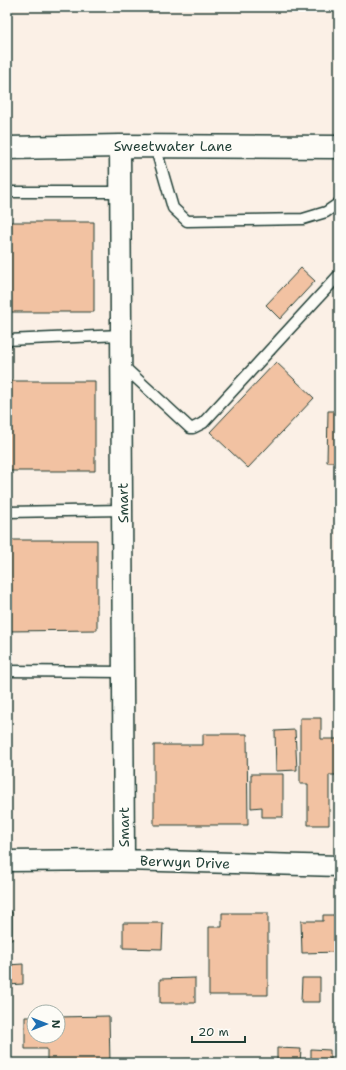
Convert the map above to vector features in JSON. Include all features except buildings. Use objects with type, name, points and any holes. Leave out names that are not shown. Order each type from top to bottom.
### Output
[{"type":"street","name":"Sweetwater Lane","points":[[7,148],[120,146],[339,147]]},
{"type":"street","name":"Smart","points":[[120,146],[124,860]]},
{"type":"street","name":"Berwyn Drive","points":[[7,861],[124,860],[339,866]]},
{"type":"lane","points":[[155,146],[173,208],[187,221],[303,219],[326,212],[339,203]]},
{"type":"lane","points":[[7,192],[120,192]]},
{"type":"lane","points":[[122,365],[190,428],[197,427],[203,423],[339,275]]},
{"type":"lane","points":[[7,340],[121,335]]},
{"type":"lane","points":[[7,512],[123,510]]},
{"type":"lane","points":[[7,671],[124,672]]}]
